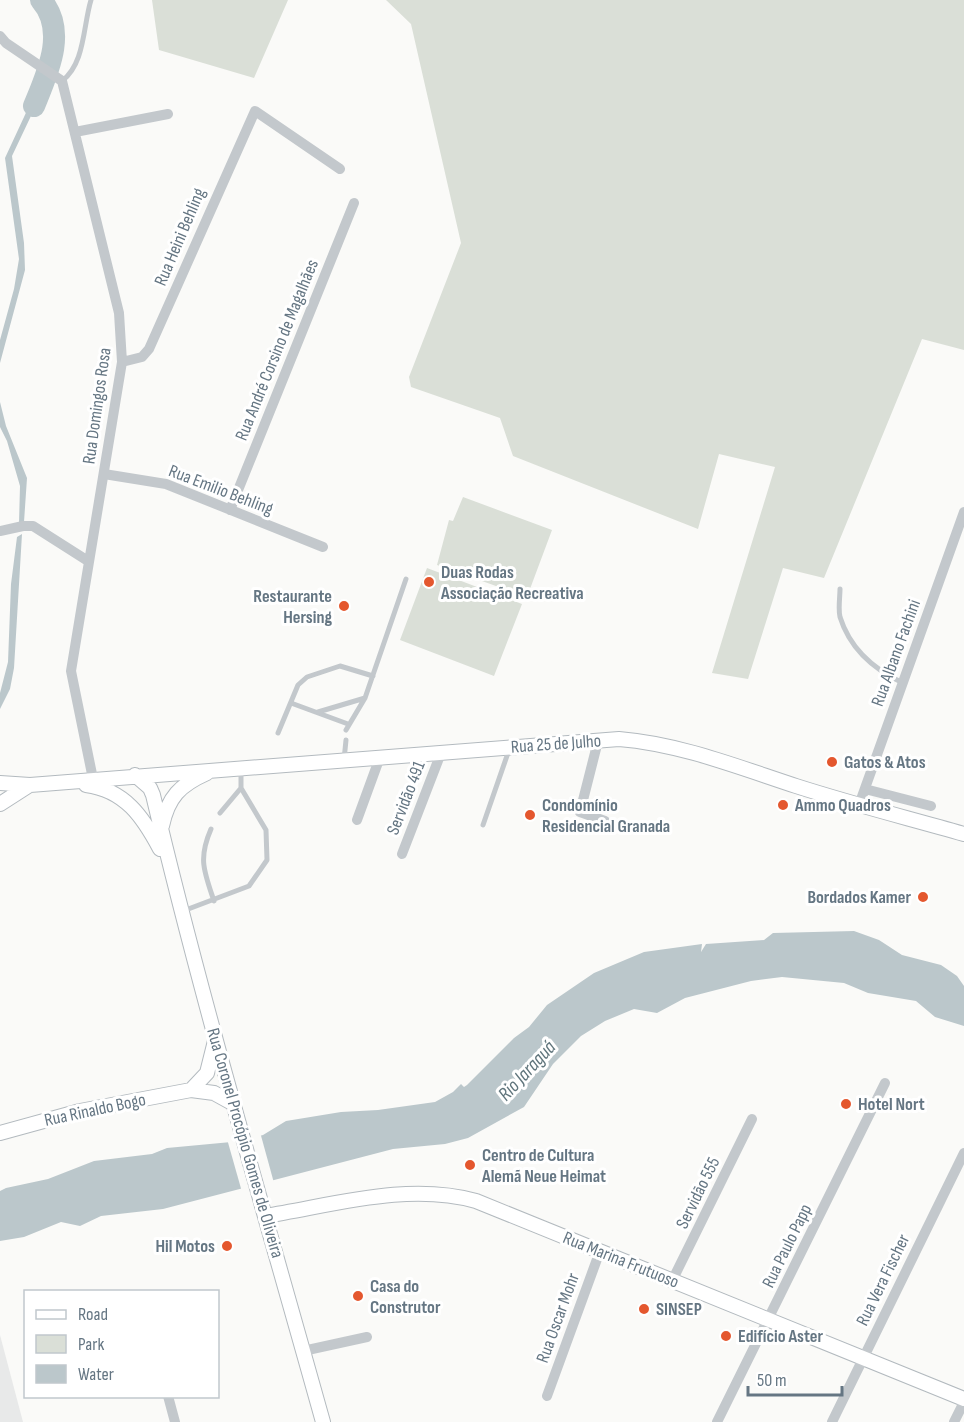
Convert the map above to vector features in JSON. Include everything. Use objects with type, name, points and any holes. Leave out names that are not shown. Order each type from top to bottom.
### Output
[{"type":"main road","name":"Rua 25 de Julho","points":[[64,782],[598,741],[651,742],[964,834]]},
{"type":"main road","points":[[161,831],[168,805],[176,792],[194,779],[216,769]]},
{"type":"main road","name":"Rua Coronel Procópio Gomes de Oliveira","points":[[135,775],[150,788],[168,864],[323,1422]]},
{"type":"main road","points":[[0,783],[30,785],[64,782]]},
{"type":"main road","name":"Rua Coronel Procópio Gomes de Oliveira","points":[[64,782],[104,788],[126,801],[148,826],[168,864]]},
{"type":"main road","points":[[0,804],[13,793],[30,785]]},
{"type":"main road","points":[[191,1090],[207,1073],[216,1039]]},
{"type":"main road","name":"Rua Rinaldo Bogo","points":[[0,1133],[80,1112],[191,1090],[214,1093],[236,1110]]},
{"type":"main road","name":"Rua Marina Frutuoso","points":[[265,1216],[420,1192],[450,1194],[476,1201],[964,1401]]},
{"type":"street","points":[[0,36],[24,56],[61,79]]},
{"type":"street","name":"Rua Domingos Rosa","points":[[61,79],[119,313],[122,362],[71,671],[93,779]]},
{"type":"street","name":"Rua Heini Behling","points":[[122,362],[142,357],[149,349],[255,111],[340,169]]},
{"type":"street","points":[[75,132],[168,114]]},
{"type":"street","name":"Rua André Corsino de Magalhães","points":[[230,510],[354,203]]},
{"type":"street","name":"Rua Emilio Behling","points":[[104,474],[166,484],[323,547]]},
{"type":"street","name":"Rua Albano Fachini","points":[[859,805],[964,512]]},
{"type":"street","points":[[0,531],[33,526],[88,561]]},
{"type":"street","points":[[598,741],[580,813],[605,821]]},
{"type":"street","name":"Servidão 491","points":[[402,854],[441,753]]},
{"type":"street","points":[[357,820],[380,757]]},
{"type":"street","points":[[865,789],[931,806]]},
{"type":"street","name":"Rua Paulo Papp","points":[[717,1422],[885,1083]]},
{"type":"street","name":"Servidão 555","points":[[672,1281],[752,1119]]},
{"type":"street","name":"Rua Vera Fischer","points":[[832,1422],[964,1153]]},
{"type":"street","name":"Rua Oscar Mohr","points":[[547,1396],[600,1251]]},
{"type":"street","points":[[303,1351],[367,1337]]},
{"type":"street","points":[[169,1398],[175,1422]]},
{"type":"street","points":[[954,1422],[964,1401]]},
{"type":"lane","points":[[61,79],[73,73],[92,0]]},
{"type":"lane","points":[[291,703],[347,727],[365,698],[406,579]]},
{"type":"lane","points":[[840,589],[840,615],[856,650],[878,672],[903,683]]},
{"type":"lane","points":[[278,733],[302,681],[334,666],[373,676]]},
{"type":"lane","points":[[316,712],[365,698]]},
{"type":"lane","points":[[344,759],[346,740]]},
{"type":"lane","points":[[483,825],[509,748]]},
{"type":"lane","points":[[182,911],[214,901],[249,886],[267,860],[266,830],[241,788],[240,767]]},
{"type":"lane","points":[[220,813],[241,788]]},
{"type":"lane","points":[[211,829],[204,845],[201,862],[214,901]]},
{"type":"shaded area","points":[[0,1335],[23,1422],[0,1422]]},
{"type":"green space","points":[[152,0],[288,0],[254,78],[159,50]]},
{"type":"green space","points":[[386,0],[964,0],[964,350],[922,339],[824,578],[783,568],[748,679],[712,673],[775,467],[719,454],[698,529],[513,456],[500,418],[411,387],[409,377],[461,243],[411,24]]},
{"type":"green space","points":[[463,497],[552,530],[527,597],[437,565],[449,520],[453,521]]},
{"type":"green space","points":[[427,568],[522,604],[494,676],[400,640]]},
{"type":"water","points":[[37,0],[45,0],[54,23],[56,47],[54,64],[48,60],[51,44],[50,29]]},
{"type":"water","points":[[43,76],[48,80],[12,156],[24,243],[25,270],[0,363],[0,340],[14,289],[19,259],[5,158]]},
{"type":"water","points":[[0,402],[6,426],[27,478],[24,522],[19,524],[20,486],[7,441],[0,427]]},
{"type":"water","points":[[22,534],[14,668],[10,689],[0,709],[0,693],[8,662],[11,584],[17,537]]},
{"type":"water","name":"Rio Jaraguá","points":[[854,931],[879,940],[902,955],[941,965],[957,976],[964,986],[964,1026],[935,1017],[916,1001],[868,993],[844,983],[782,977],[751,981],[685,998],[657,1013],[634,1009],[605,1021],[581,1036],[553,1064],[524,1107],[468,1138],[445,1144],[393,1149],[163,1209],[101,1216],[80,1226],[61,1222],[24,1237],[0,1241],[0,1191],[6,1188],[48,1179],[94,1161],[152,1154],[167,1148],[242,1141],[263,1135],[286,1121],[341,1112],[378,1110],[435,1102],[453,1092],[461,1084],[464,1087],[467,1085],[514,1038],[529,1027],[547,1005],[594,973],[644,952],[702,944],[701,952],[706,944],[764,940],[773,933]]},
{"type":"pier","points":[[260,1132],[274,1183],[242,1192],[227,1139]]},
{"type":"waterway","points":[[34,106],[49,67],[54,39],[49,12],[41,0]]},
{"type":"place","name":"Duas Rodas Associação Recreativa","points":[[429,582]]},
{"type":"place","name":"Restaurante Hersing","points":[[344,606]]},
{"type":"place","name":"Gatos & Atos","points":[[832,762]]},
{"type":"place","name":"Ammo Quadros","points":[[783,805]]},
{"type":"place","name":"Condomínio Residencial Granada","points":[[530,815]]},
{"type":"place","name":"Bordados Kamer","points":[[923,897]]},
{"type":"place","name":"Hotel Nort","points":[[846,1104]]},
{"type":"place","name":"Centro de Cultura Alemã Neue Heimat","points":[[470,1165]]},
{"type":"place","name":"Hil Motos","points":[[227,1246]]},
{"type":"place","name":"Casa do Construtor","points":[[358,1296]]},
{"type":"place","name":"SINSEP","points":[[644,1309]]},
{"type":"place","name":"Edifício Aster","points":[[726,1336]]}]
